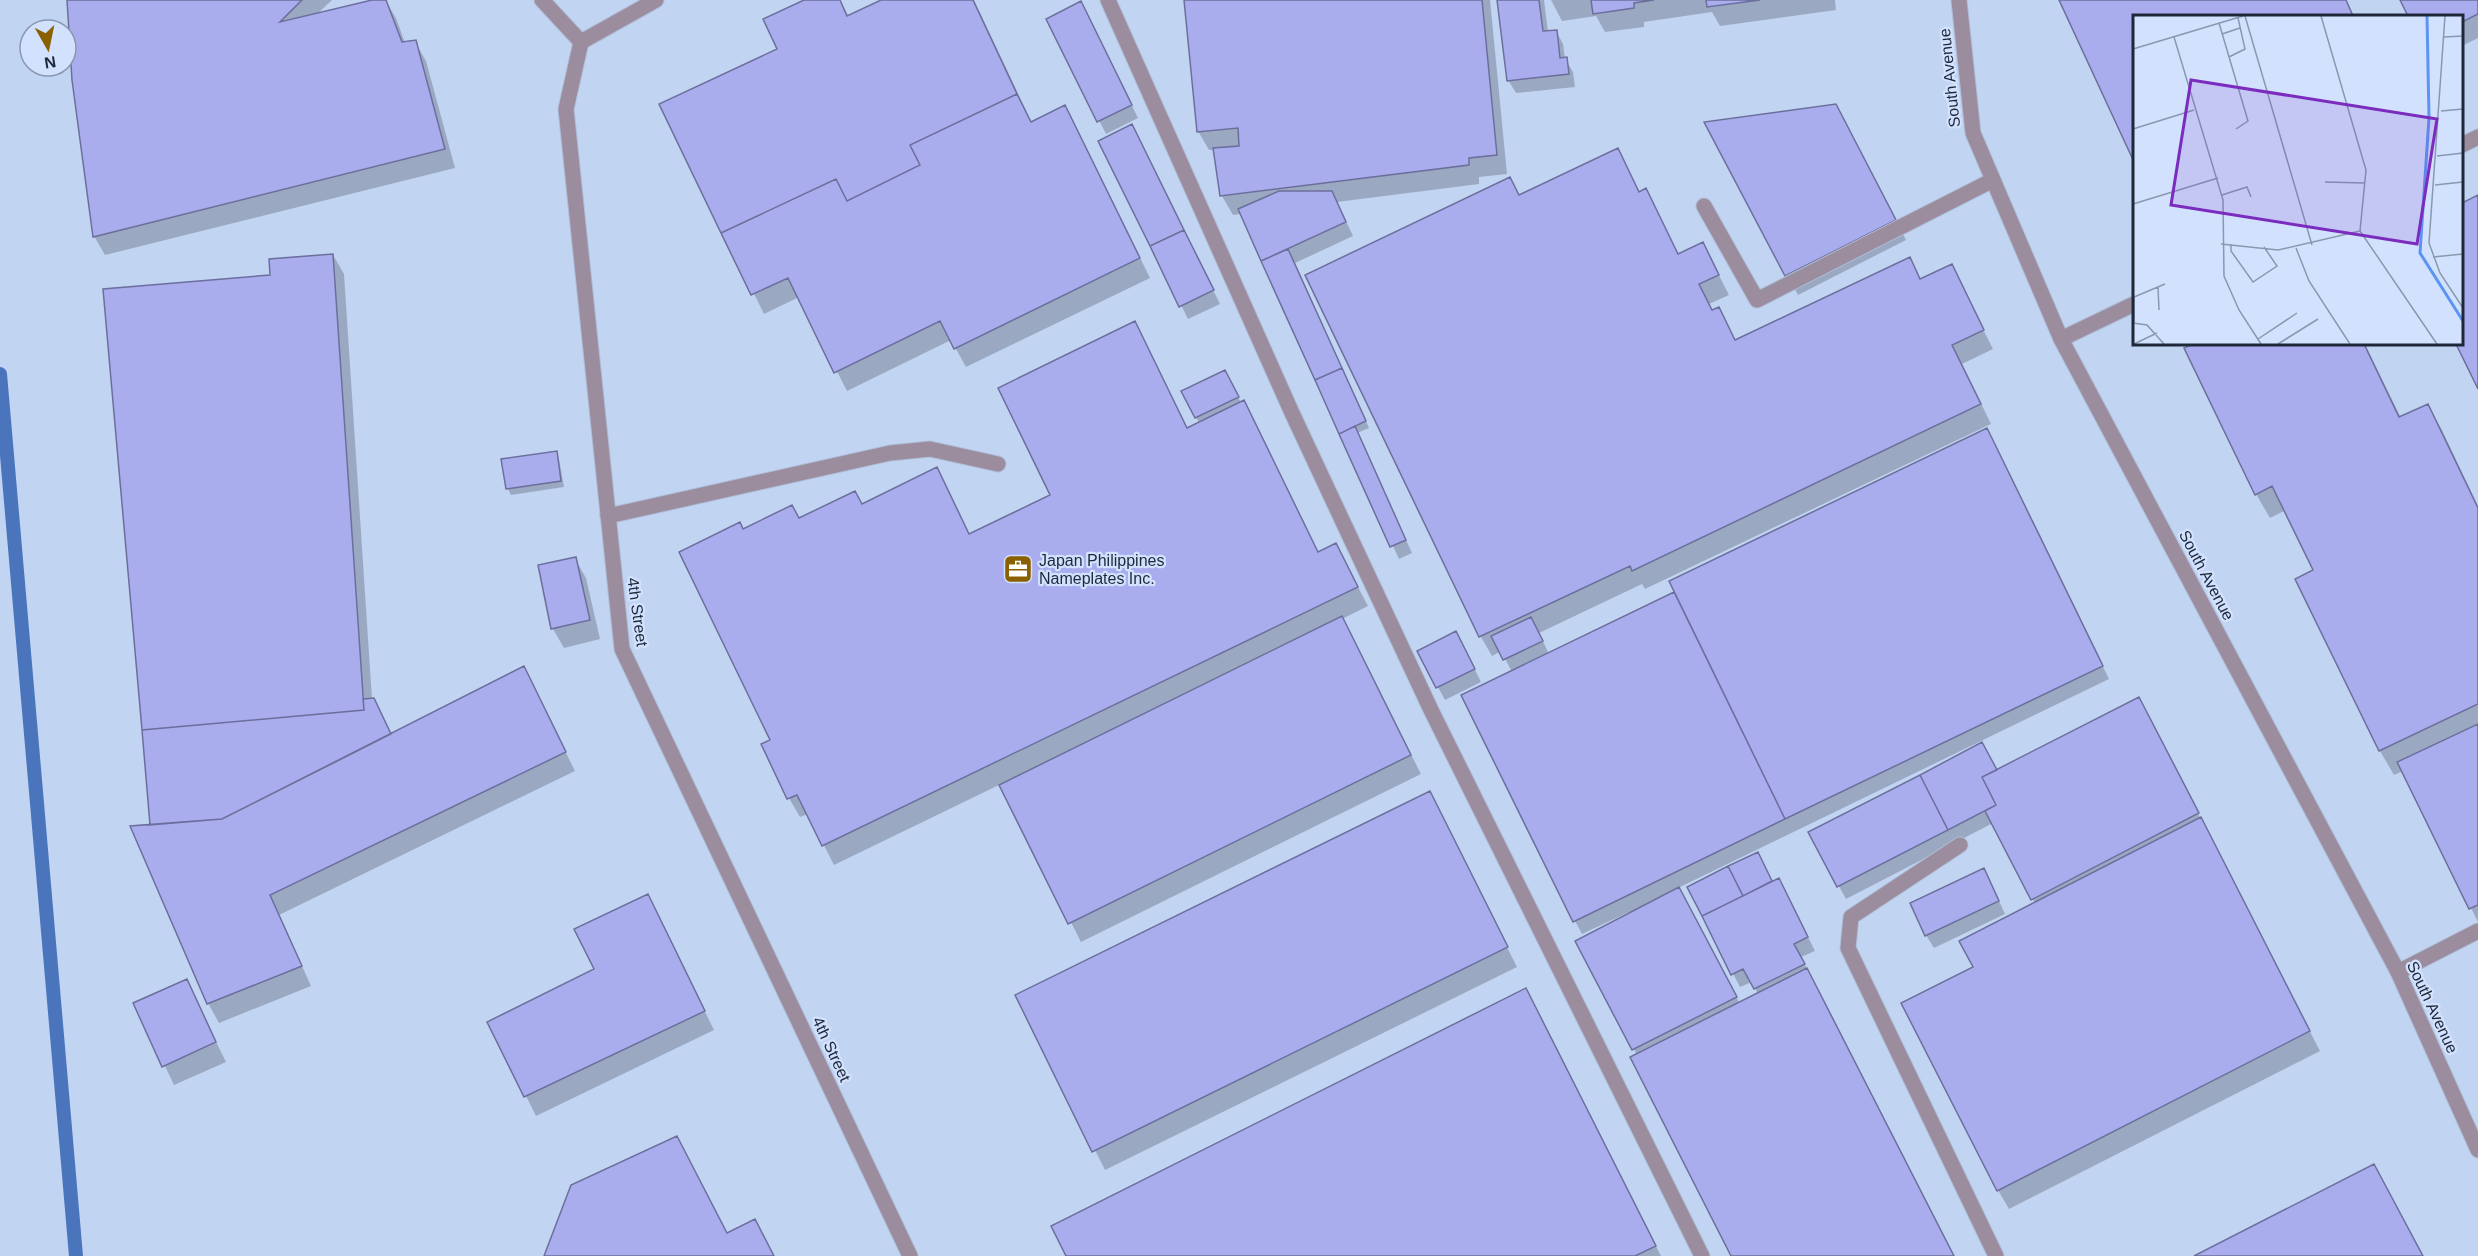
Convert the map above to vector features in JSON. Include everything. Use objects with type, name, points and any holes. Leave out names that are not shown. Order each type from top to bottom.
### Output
[{"type":"street","points":[[542,0],[582,42],[656,0]]},
{"type":"street","points":[[1108,0],[1292,413],[1431,710],[1702,1256]]},
{"type":"street","name":"South Avenue","points":[[1959,0],[1973,134],[2061,339],[2398,972],[2478,1150]]},
{"type":"street","name":"4th Street","points":[[582,42],[566,109],[622,649],[910,1256]]},
{"type":"street","points":[[2463,145],[2478,137]]},
{"type":"street","points":[[1704,206],[1757,300],[1993,180]]},
{"type":"street","points":[[2061,339],[2133,304]]},
{"type":"street","points":[[609,516],[890,453],[930,449],[999,464]]},
{"type":"street","points":[[1960,846],[1851,917],[1848,948],[1996,1256]]},
{"type":"street","points":[[2398,972],[2478,931]]},
{"type":"shaded area","points":[[0,0],[2478,0],[2478,1256],[0,1256]]},
{"type":"building","points":[[67,0],[302,0],[280,22],[372,0],[386,0],[402,42],[416,40],[445,149],[93,237],[72,80],[72,78],[78,78],[78,18],[68,18]]},
{"type":"building","points":[[804,0],[840,0],[847,16],[881,0],[973,0],[1017,94],[910,145],[920,165],[847,201],[836,179],[721,233],[659,104],[777,49],[763,19]]},
{"type":"building","points":[[1184,0],[1482,0],[1497,155],[1469,158],[1469,165],[1220,196],[1213,148],[1239,146],[1238,128],[1197,132]]},
{"type":"building","points":[[1497,0],[1539,0],[1543,31],[1557,30],[1560,58],[1567,57],[1569,74],[1507,81]]},
{"type":"building","points":[[1591,0],[1654,0],[1634,3],[1634,8],[1593,14]]},
{"type":"building","points":[[1706,0],[1760,0],[1707,7]]},
{"type":"building","points":[[2059,0],[2346,0],[2353,15],[2133,15],[2133,160]]},
{"type":"building","points":[[2400,0],[2478,0],[2478,14],[2463,22],[2463,15],[2408,15]]},
{"type":"building","points":[[1081,1],[1132,105],[1097,122],[1046,19]]},
{"type":"building","points":[[1017,94],[1031,122],[1065,105],[1140,258],[954,349],[940,321],[834,373],[788,278],[751,295],[721,233],[836,179],[847,201],[920,165],[910,145]]},
{"type":"building","points":[[1836,104],[1896,220],[1785,276],[1704,122]]},
{"type":"building","points":[[1132,124],[1184,230],[1150,246],[1098,141]]},
{"type":"building","points":[[1618,148],[1639,192],[1646,188],[1678,254],[1703,242],[1719,275],[1699,284],[1712,310],[1719,307],[1735,340],[1910,257],[1920,279],[1952,264],[1984,330],[1952,345],[1981,404],[1632,571],[1630,566],[1479,637],[1305,275],[1510,177],[1519,195]]},
{"type":"building","points":[[1279,191],[1332,191],[1346,222],[1261,261],[1238,209]]},
{"type":"building","points":[[2478,195],[2478,389],[2456,345],[2463,345],[2463,202]]},
{"type":"building","points":[[1184,230],[1214,290],[1179,307],[1150,246]]},
{"type":"building","points":[[1288,249],[1342,368],[1315,380],[1261,261]]},
{"type":"building","points":[[333,254],[364,710],[142,730],[103,289],[270,275],[269,259]]},
{"type":"building","name":"Japan Philippines Nameplates Inc.","points":[[1135,321],[1187,428],[1244,400],[1318,552],[1336,543],[1358,587],[822,846],[797,795],[787,799],[761,744],[770,740],[679,552],[740,522],[743,529],[792,505],[799,518],[855,491],[862,504],[937,467],[969,534],[1050,495],[998,388]]},
{"type":"building","points":[[2191,345],[2364,345],[2399,417],[2428,404],[2478,508],[2478,704],[2379,751],[2295,579],[2313,570],[2272,486],[2255,495],[2184,348]]},
{"type":"building","points":[[1342,368],[1366,421],[1339,434],[1315,380]]},
{"type":"building","points":[[1225,370],[1239,397],[1195,418],[1181,391]]},
{"type":"building","points":[[1355,426],[1406,540],[1390,547],[1339,434]]},
{"type":"building","points":[[1987,428],[2103,666],[1785,819],[1669,581]]},
{"type":"building","points":[[557,451],[561,481],[506,489],[501,459]]},
{"type":"building","points":[[576,557],[590,620],[551,629],[538,565]]},
{"type":"building","points":[[1674,592],[1785,819],[1573,922],[1461,695]]},
{"type":"building","points":[[1342,616],[1411,755],[1068,924],[999,785]]},
{"type":"building","points":[[1531,617],[1543,641],[1503,660],[1491,636]]},
{"type":"building","points":[[1456,631],[1475,669],[1436,688],[1417,651]]},
{"type":"building","points":[[524,666],[566,752],[270,895],[302,966],[207,1004],[130,826],[222,819]]},
{"type":"building","points":[[2139,697],[2199,813],[2031,900],[1985,811],[1996,805],[1982,777]]},
{"type":"building","points":[[374,698],[391,734],[222,819],[150,825],[142,730],[364,710],[363,699]]},
{"type":"building","points":[[2478,724],[2478,905],[2469,909],[2397,762]]},
{"type":"building","points":[[1982,742],[1997,770],[1982,777],[1996,805],[1948,830],[1920,775]]},
{"type":"building","points":[[1920,775],[1948,830],[1837,887],[1808,832]]},
{"type":"building","points":[[1430,791],[1508,947],[1092,1152],[1015,995]]},
{"type":"building","points":[[2201,817],[2310,1031],[1997,1191],[1901,1003],[1973,967],[1959,941]]},
{"type":"building","points":[[1758,852],[1772,881],[1743,896],[1728,866]]},
{"type":"building","points":[[1728,866],[1743,896],[1702,916],[1687,887]]},
{"type":"building","points":[[1984,868],[1999,901],[1925,936],[1910,903]]},
{"type":"building","points":[[1779,878],[1808,937],[1794,944],[1805,964],[1754,989],[1743,969],[1731,975],[1702,916]]},
{"type":"building","points":[[1679,887],[1737,997],[1632,1050],[1575,941]]},
{"type":"building","points":[[648,894],[705,1011],[524,1097],[487,1022],[594,969],[574,929]]},
{"type":"building","points":[[1807,968],[1954,1256],[1731,1256],[1630,1057]]},
{"type":"building","points":[[187,979],[216,1042],[162,1067],[133,1003]]},
{"type":"building","points":[[1526,988],[1656,1246],[1635,1256],[1066,1256],[1051,1226]]},
{"type":"building","points":[[677,1136],[727,1233],[755,1219],[774,1256],[544,1256],[571,1185]]},
{"type":"building","points":[[2374,1164],[2423,1256],[2194,1256]]},
{"type":"waterway","points":[[0,374],[76,1256]]},
{"type":"place","name":"Japan Philippines Nameplates Inc.","points":[[1018,569]]}]
